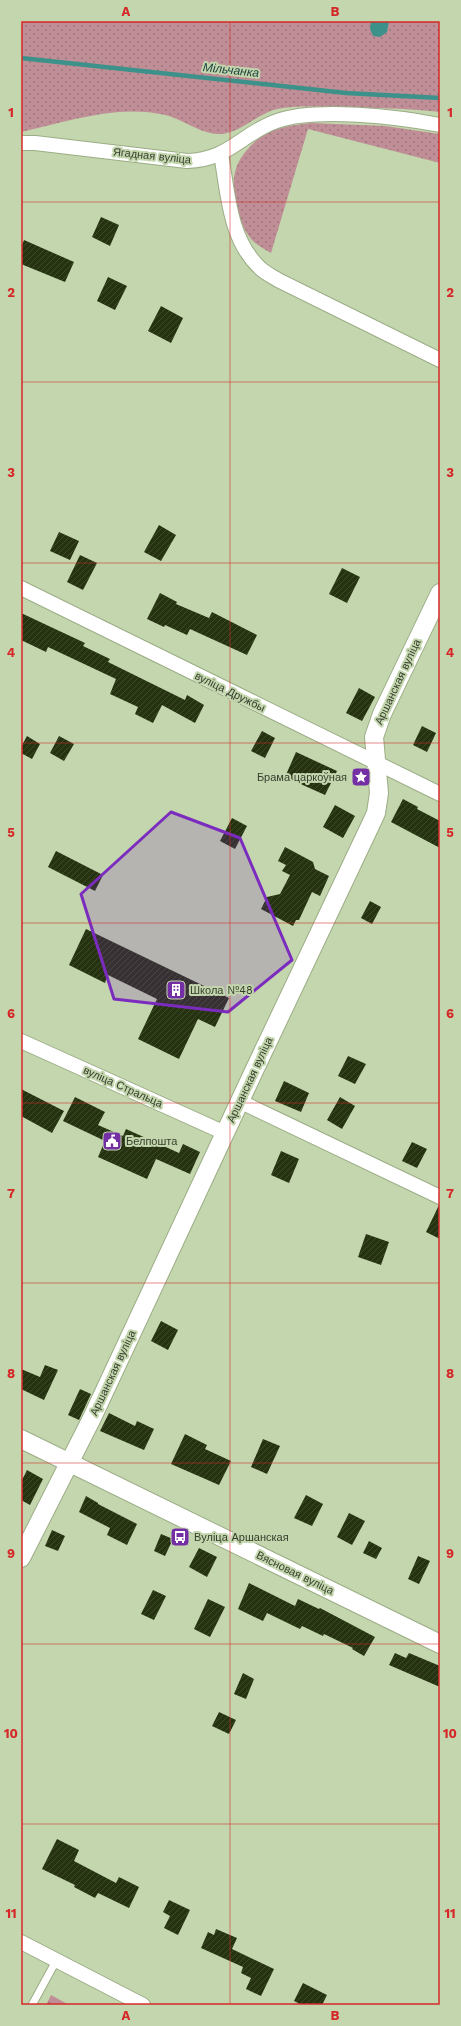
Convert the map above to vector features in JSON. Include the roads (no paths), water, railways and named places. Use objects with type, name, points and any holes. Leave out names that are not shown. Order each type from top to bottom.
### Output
[{"type":"street","name":"Ягадная вуліца","points":[[21,143],[35,143],[187,161],[211,158],[221,154],[277,121],[298,116],[371,116],[440,125]]},
{"type":"street","points":[[221,154],[232,218],[236,230],[247,254],[261,269],[278,280],[440,360]]},
{"type":"street","name":"вуліца Дружбы","points":[[21,588],[440,794]]},
{"type":"street","name":"Аршанская вуліца","points":[[21,1558],[68,1462],[92,1418],[239,1101],[376,813],[378,764],[374,737],[382,714],[440,593]]},
{"type":"street","name":"вуліца Стральца","points":[[21,1041],[225,1133]]},
{"type":"street","points":[[239,1101],[440,1197]]},
{"type":"street","name":"Вясновая вуліца","points":[[21,1439],[440,1644]]},
{"type":"street","points":[[21,1942],[143,2005]]},
{"type":"lane","points":[[32,2005],[56,1961]]},
{"type":"water","points":[[371,21],[389,21],[387,32],[380,37],[373,36],[370,29]]},
{"type":"waterway","name":"Мільчанка","points":[[21,58],[346,93],[440,98]]},
{"type":"place","name":"Брама царкоўная","points":[[361,777]]},
{"type":"place","name":"Школа №48","points":[[176,990]]},
{"type":"place","name":"Белпошта","points":[[112,1141]]},
{"type":"place","name":"Вуліца Аршанская","points":[[180,1537]]}]
